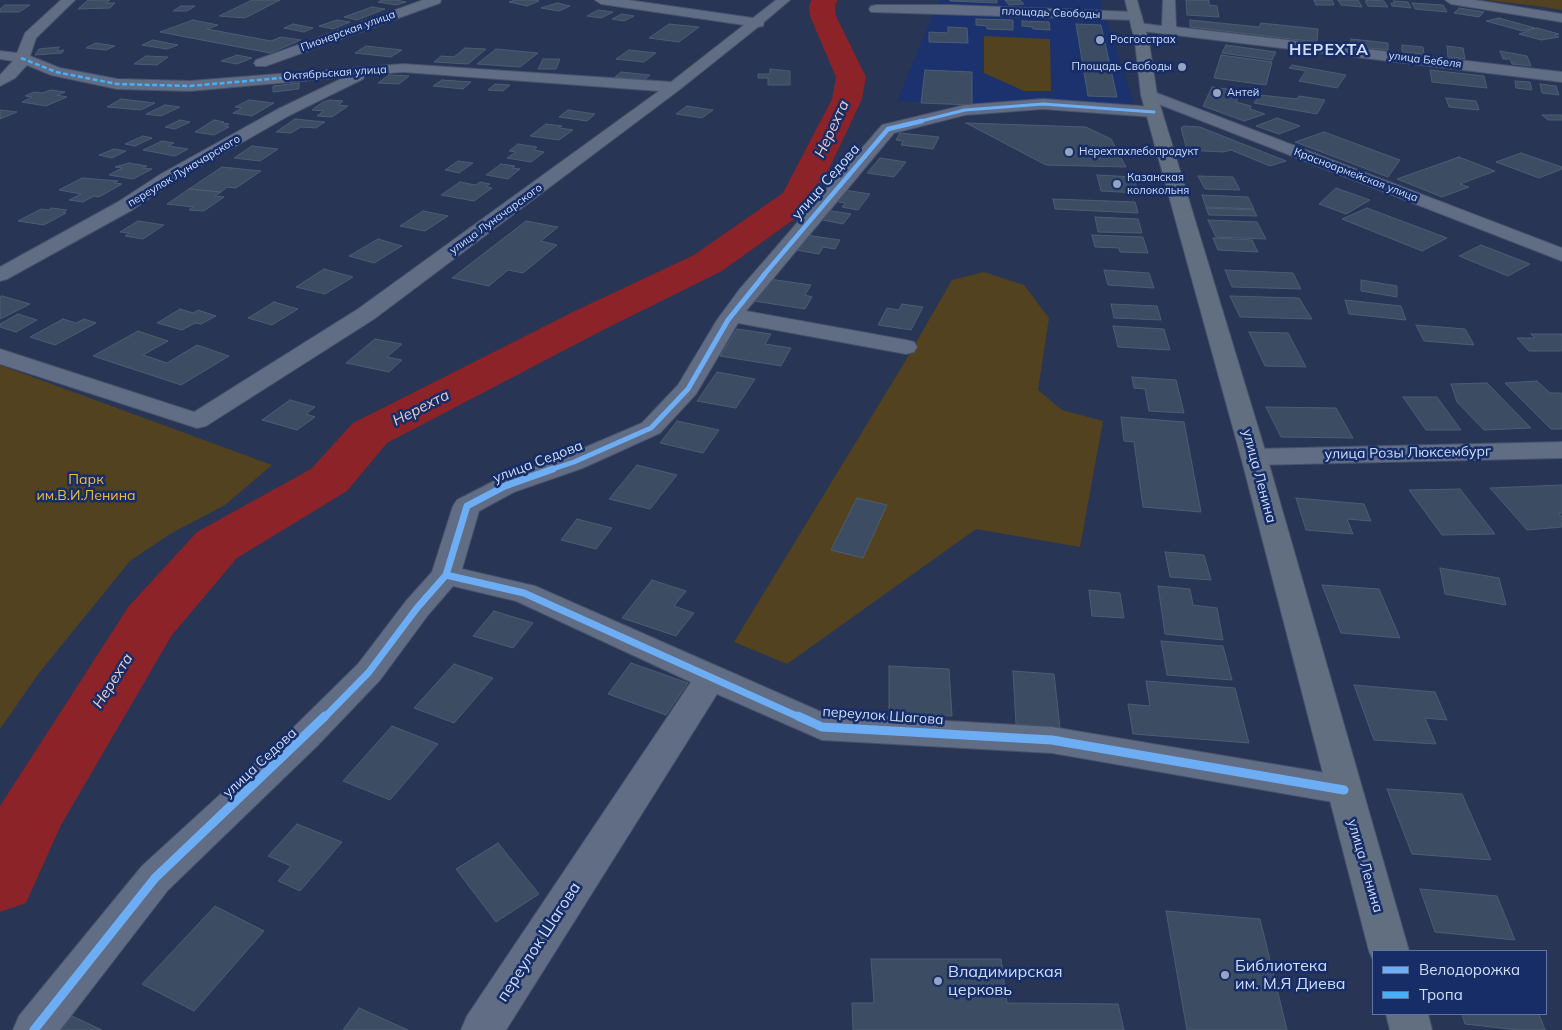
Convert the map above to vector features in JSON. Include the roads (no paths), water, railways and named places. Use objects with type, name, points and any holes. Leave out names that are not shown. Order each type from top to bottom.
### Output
[{"type":"main road","name":"улица Ленина","points":[[1131,0],[1142,42],[1152,103],[1254,457],[1389,950]]},
{"type":"main road","points":[[1407,1015],[1411,1030]]},
{"type":"street","points":[[6,45],[30,36],[69,0]]},
{"type":"street","name":"Пионерская улица","points":[[261,63],[435,0]]},
{"type":"street","points":[[601,0],[758,23]]},
{"type":"street","name":"улица Луначарского","points":[[0,356],[197,422],[366,314],[674,87],[758,23],[784,0]]},
{"type":"street","points":[[1169,0],[1169,29]]},
{"type":"street","points":[[1451,0],[1562,18]]},
{"type":"street","name":"площадь Свободы","points":[[876,10],[951,9],[1136,21],[1169,29]]},
{"type":"street","name":"улица Бебеля","points":[[1169,29],[1562,77]]},
{"type":"street","points":[[0,81],[10,76],[19,66],[30,36]]},
{"type":"street","name":"Октябрьская улица","points":[[6,45],[21,58],[56,72],[117,84],[190,86],[370,70],[412,69],[674,87]]},
{"type":"street","name":"переулок Луначарского","points":[[0,275],[125,206],[167,178],[284,112],[370,70]]},
{"type":"street","name":"Красноармейская улица","points":[[1152,103],[1562,255]]},
{"type":"street","name":"улица Седова","points":[[34,1030],[156,878],[305,737],[362,678],[417,608],[446,575],[467,506],[506,486],[574,462],[651,428],[688,389],[746,295],[888,129],[965,110],[1043,104],[1152,103]]},
{"type":"street","points":[[732,315],[906,347]]},
{"type":"street","name":"улица Розы Люксембург","points":[[1254,457],[1562,450]]},
{"type":"street","name":"переулок Шагова","points":[[446,575],[524,593],[822,726],[1052,740],[1344,790]]},
{"type":"street","name":"переулок Шагова","points":[[482,1030],[710,677]]},
{"type":"waterway","name":"Нерехта","points":[[0,880],[31,814],[150,621],[217,545],[329,480],[370,433],[590,320],[708,263],[798,199],[847,99],[851,77],[823,16],[822,5],[825,0]]},
{"type":"place","name":"Росгосстрах","points":[[1100,40]]},
{"type":"place","name":"Площадь Свободы","points":[[1182,67]]},
{"type":"place","name":"Антей","points":[[1217,93]]},
{"type":"place","name":"Нерехтахлебопродукт","points":[[1069,152]]},
{"type":"place","name":"Казанская колокольня","points":[[1117,184]]},
{"type":"place","name":"Библиотека им. М.Я Диева","points":[[1225,975]]},
{"type":"place","name":"Владимирская церковь","points":[[938,981]]},
{"type":"district","name":"НЕРЕХТА","points":[[1329,50]]},
{"type":"park label","name":"Парк им.В.И.Ленина","points":[[86,488]]}]
